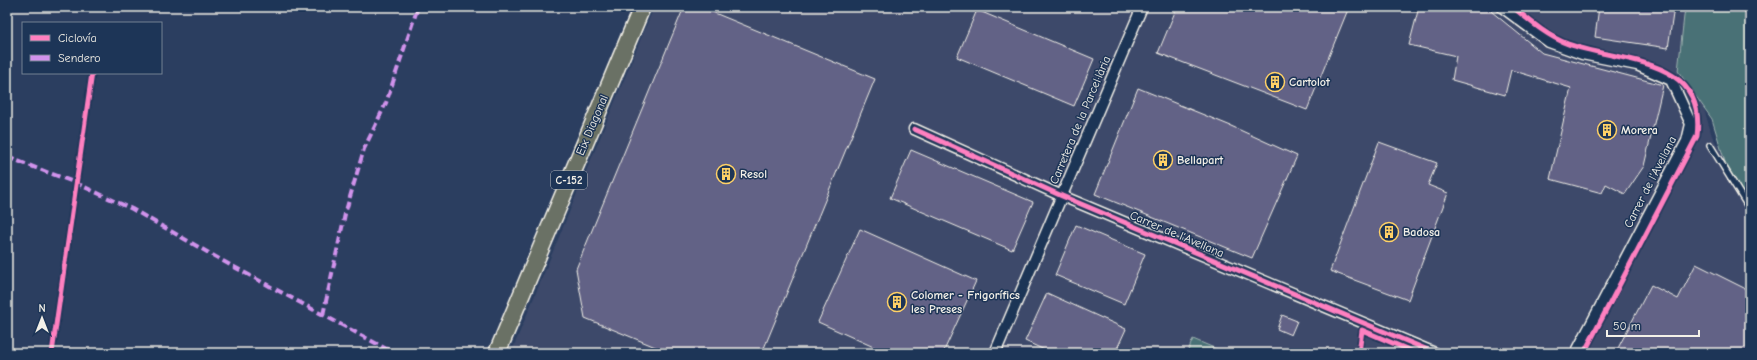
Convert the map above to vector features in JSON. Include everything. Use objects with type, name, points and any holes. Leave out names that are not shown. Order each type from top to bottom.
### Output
[{"type":"main road","name":"Eix Diagonal","points":[[497,353],[642,7]]},
{"type":"street","name":"Carretera de la Parcel·lària","points":[[995,353],[1142,7]]},
{"type":"street","name":"Carrer de l'Avellana","points":[[1502,7],[1549,42],[1582,54],[1637,65],[1671,80],[1691,124],[1686,141],[1576,353]]},
{"type":"street","name":"Carrer de l'Avellana","points":[[914,129],[1062,196],[1435,353]]},
{"type":"lane","points":[[843,7],[848,7]]},
{"type":"lane","points":[[1710,145],[1750,210]]},
{"type":"shaded area","points":[[654,7],[1687,7],[1695,78],[1712,136],[1750,200],[1750,353],[1226,353],[1193,339],[1187,353],[511,353]]},
{"type":"green space","points":[[1685,7],[1750,7],[1750,205],[1725,162],[1712,119],[1678,71]]},
{"type":"green space","points":[[1193,339],[1226,353],[1187,353]]},
{"type":"building","name":"Resol","points":[[684,7],[700,7],[875,79],[762,353],[670,353],[585,318],[576,269]]},
{"type":"building","name":"Cartolot","points":[[1177,7],[1349,7],[1307,110],[1158,53]]},
{"type":"building","name":"Morera","points":[[1419,7],[1446,7],[1457,9],[1457,7],[1486,7],[1542,53],[1663,85],[1644,166],[1625,194],[1606,184],[1602,193],[1550,179],[1571,88],[1511,70],[1505,95],[1452,80],[1456,56],[1409,45]]},
{"type":"building","points":[[1599,7],[1674,7],[1668,48],[1595,37]]},
{"type":"building","points":[[977,10],[1094,59],[1074,106],[957,57]]},
{"type":"building","points":[[1138,88],[1231,126],[1297,156],[1252,258],[1095,194]]},
{"type":"building","name":"Badosa","points":[[1379,142],[1437,163],[1428,185],[1448,193],[1408,300],[1330,271]]},
{"type":"building","points":[[911,150],[1033,202],[1012,250],[890,198]]},
{"type":"building","points":[[1076,225],[1145,254],[1124,304],[1055,275]]},
{"type":"building","name":"Colomer - Frigorífics les Preses","points":[[860,229],[976,281],[943,353],[887,353],[818,322]]},
{"type":"building","points":[[1696,264],[1750,291],[1750,353],[1623,353],[1617,350],[1651,285],[1678,299]]},
{"type":"building","points":[[1047,293],[1126,329],[1115,353],[1051,353],[1025,341]]},
{"type":"building","points":[[1282,315],[1297,321],[1291,335],[1277,329]]},
{"type":"marked path","points":[[323,315],[345,214],[364,149],[386,103],[418,7]]},
{"type":"marked path","points":[[7,157],[76,183],[132,209],[223,261],[394,353]]},
{"type":"cycle path","points":[[1513,7],[1539,28],[1560,41],[1589,50],[1635,60],[1656,67],[1675,77],[1689,91],[1697,110],[1697,136],[1584,353]]},
{"type":"cycle path","points":[[52,353],[92,74]]},
{"type":"cycle path","points":[[914,129],[1062,196],[1435,353]]},
{"type":"cycle path","points":[[1359,353],[1362,330],[1416,353]]},
{"type":"place","name":"Cartolot","points":[[1275,82]]},
{"type":"place","name":"Morera","points":[[1607,130]]},
{"type":"place","name":"Bellapart","points":[[1163,160]]},
{"type":"place","name":"Resol","points":[[726,174]]},
{"type":"place","name":"Badosa","points":[[1389,232]]},
{"type":"place","name":"Colomer - Frigorífics les Preses","points":[[897,302]]}]
